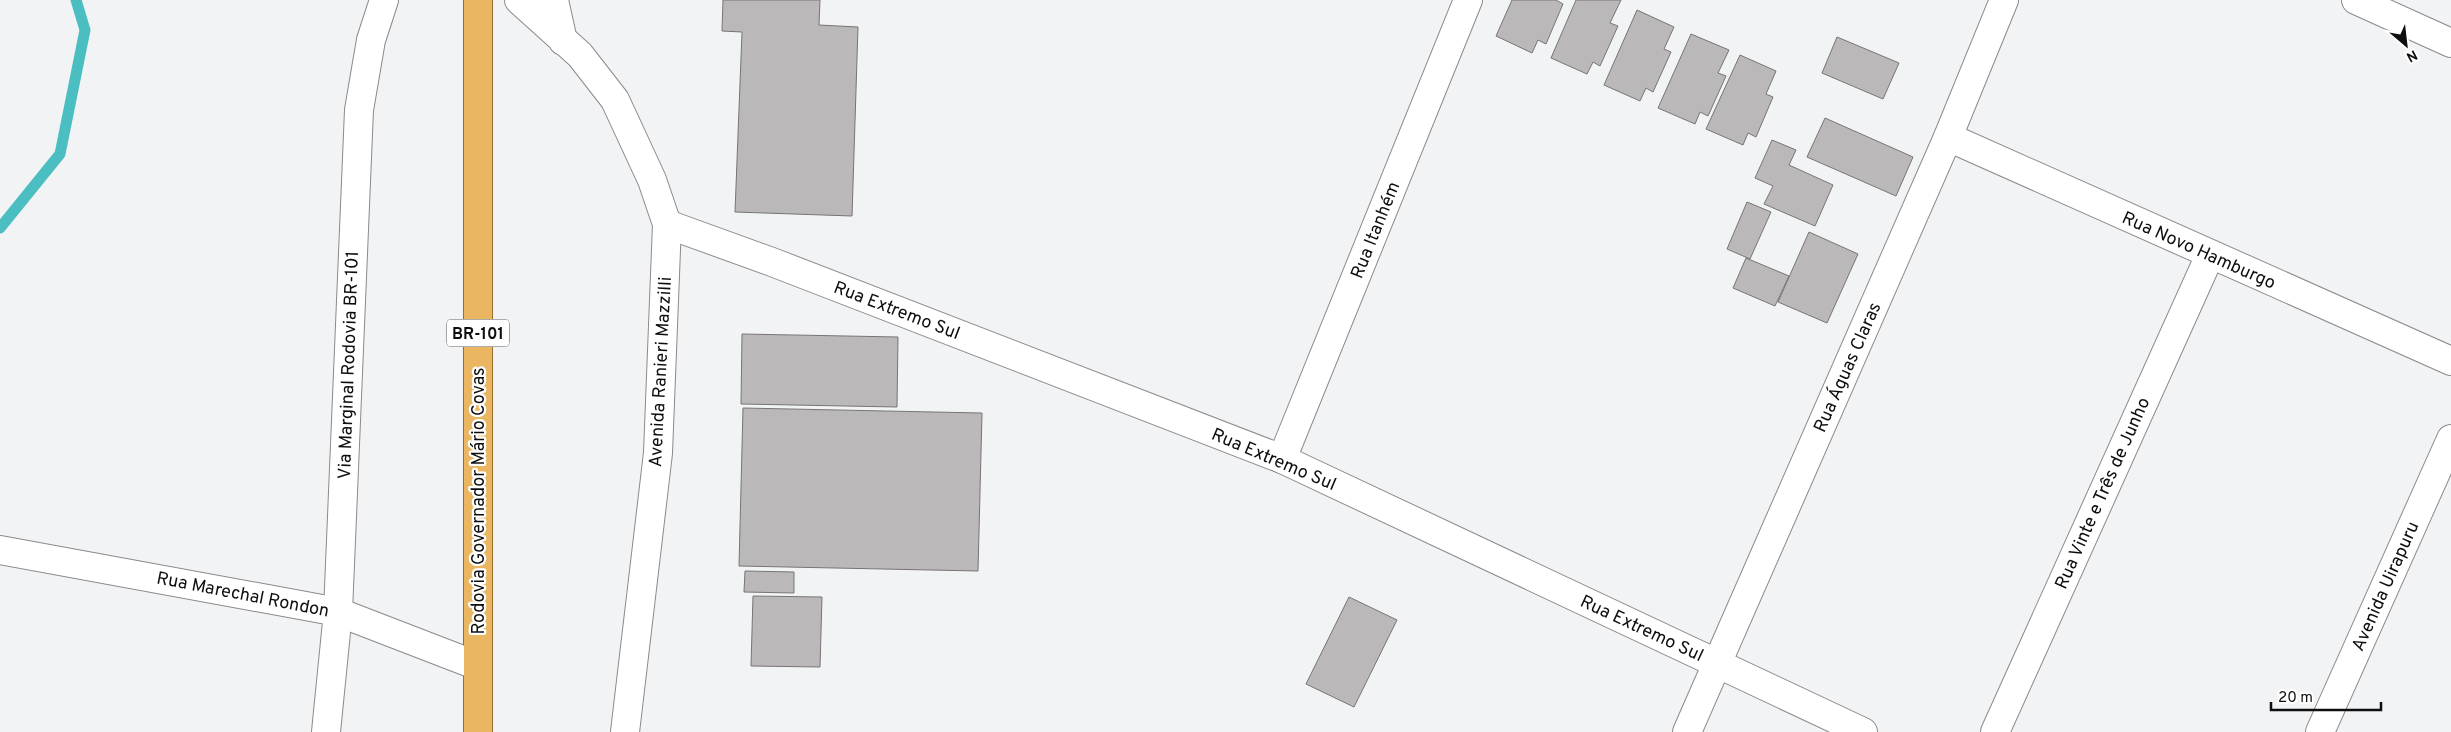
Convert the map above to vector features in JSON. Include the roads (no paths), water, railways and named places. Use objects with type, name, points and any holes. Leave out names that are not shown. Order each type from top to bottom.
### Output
[{"type":"highway","name":"Rodovia Governador Mário Covas","points":[[478,0],[478,732]]},
{"type":"street","name":"Via Marginal Rodovia BR-101","points":[[326,732],[338,612],[359,110],[371,40],[384,0]]},
{"type":"street","name":"Avenida Ranieri Mazzilli","points":[[519,0],[580,55],[615,100],[652,180],[667,224],[658,452],[625,732]]},
{"type":"street","points":[[554,0],[563,41]]},
{"type":"street","name":"Rua Itanhém","points":[[1282,459],[1468,0]]},
{"type":"street","name":"Rua Águas Claras","points":[[1687,732],[1948,137],[2004,0]]},
{"type":"street","points":[[2356,0],[2451,43]]},
{"type":"street","name":"Rua Novo Hamburgo","points":[[1948,137],[2451,362]]},
{"type":"street","name":"Rua Extremo Sul","points":[[667,224],[1282,459],[1863,732]]},
{"type":"street","name":"Rua Vinte e Três de Junho","points":[[1995,732],[2210,255]]},
{"type":"street","name":"Avenida Uirapuru","points":[[2320,732],[2451,439]]},
{"type":"street","name":"Rua Marechal Rondon","points":[[0,550],[338,612],[478,666]]},
{"type":"waterway","points":[[0,228],[60,154],[85,30],[76,0]]}]
